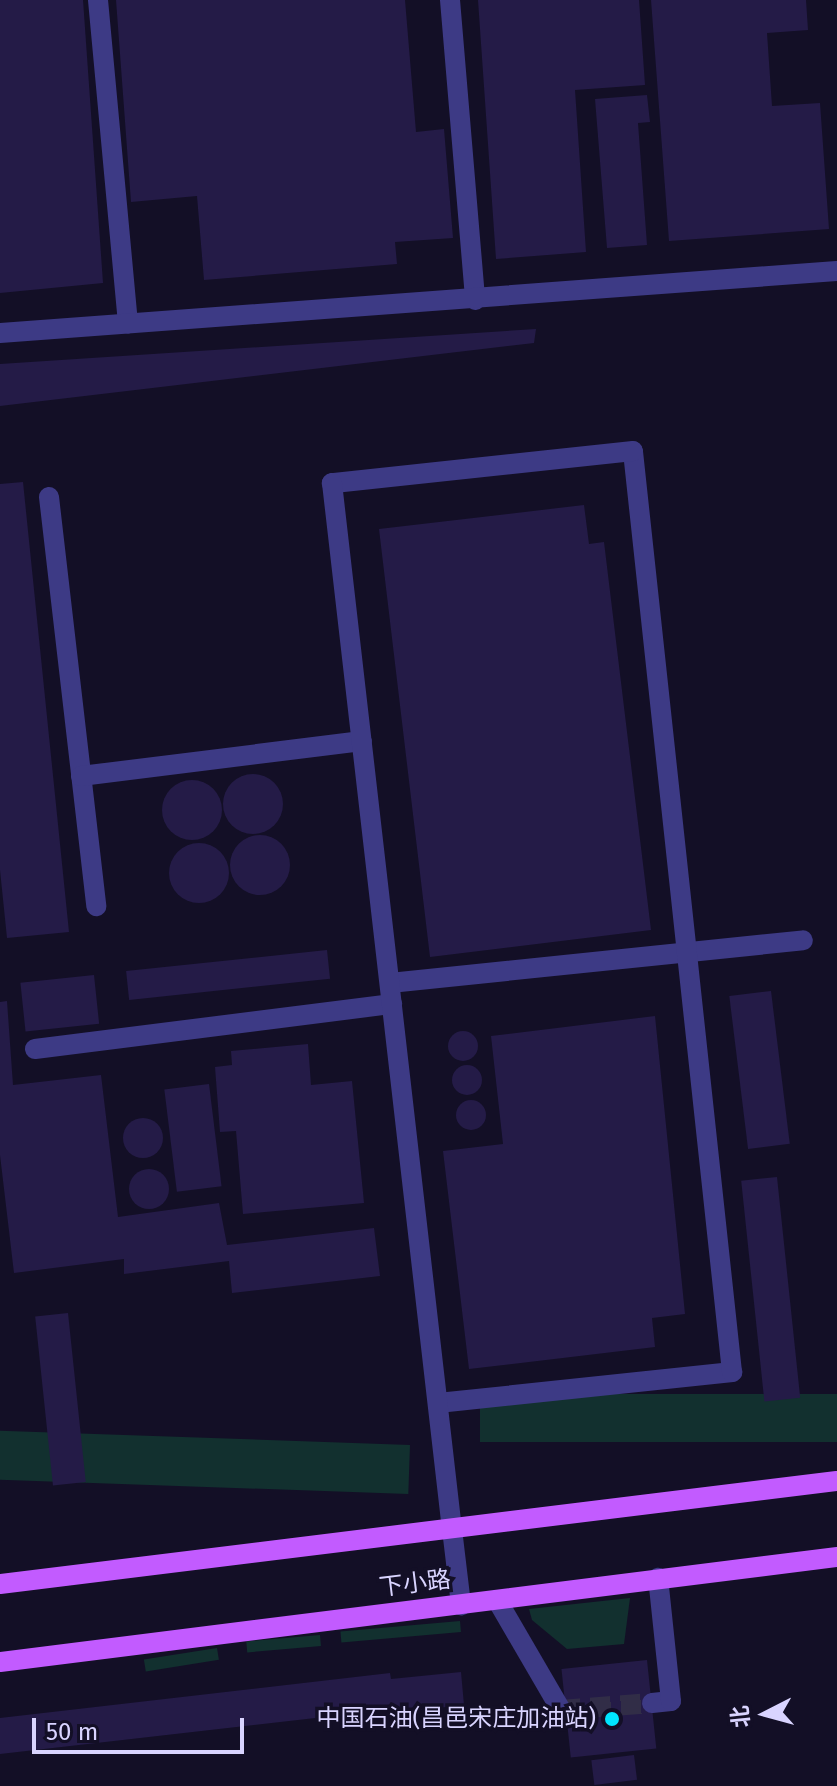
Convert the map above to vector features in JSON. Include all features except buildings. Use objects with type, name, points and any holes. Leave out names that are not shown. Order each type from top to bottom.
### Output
[{"type":"main road","points":[[0,1584],[837,1481]]},
{"type":"main road","name":"下小路","points":[[0,1662],[837,1557]]},
{"type":"lane","points":[[98,0],[128,324]]},
{"type":"lane","points":[[450,0],[475,300]]},
{"type":"lane","points":[[0,333],[837,271]]},
{"type":"lane","points":[[438,1403],[732,1372],[633,451],[332,483],[461,1605]]},
{"type":"lane","points":[[49,497],[96,906]]},
{"type":"lane","points":[[81,776],[362,741]]},
{"type":"lane","points":[[35,1049],[391,994],[687,952],[803,940]]},
{"type":"lane","points":[[652,1703],[671,1701],[658,1578]]},
{"type":"lane","points":[[497,1600],[561,1710]]},
{"type":"green space","points":[[480,1394],[837,1394],[837,1442],[480,1442]]},
{"type":"green space","points":[[0,1431],[410,1445],[408,1494],[0,1480]]},
{"type":"green space","points":[[630,1598],[624,1644],[567,1649],[532,1620],[529,1609]]},
{"type":"green space","points":[[460,1621],[461,1632],[341,1642],[340,1631]]},
{"type":"green space","points":[[320,1635],[321,1646],[247,1652],[246,1641]]},
{"type":"green space","points":[[217,1648],[219,1660],[146,1671],[144,1660]]},
{"type":"tunnel","points":[[561,1710],[652,1703]]},
{"type":"place","name":"中国石油(昌邑宋庄加油站)","points":[[612,1719]]}]
